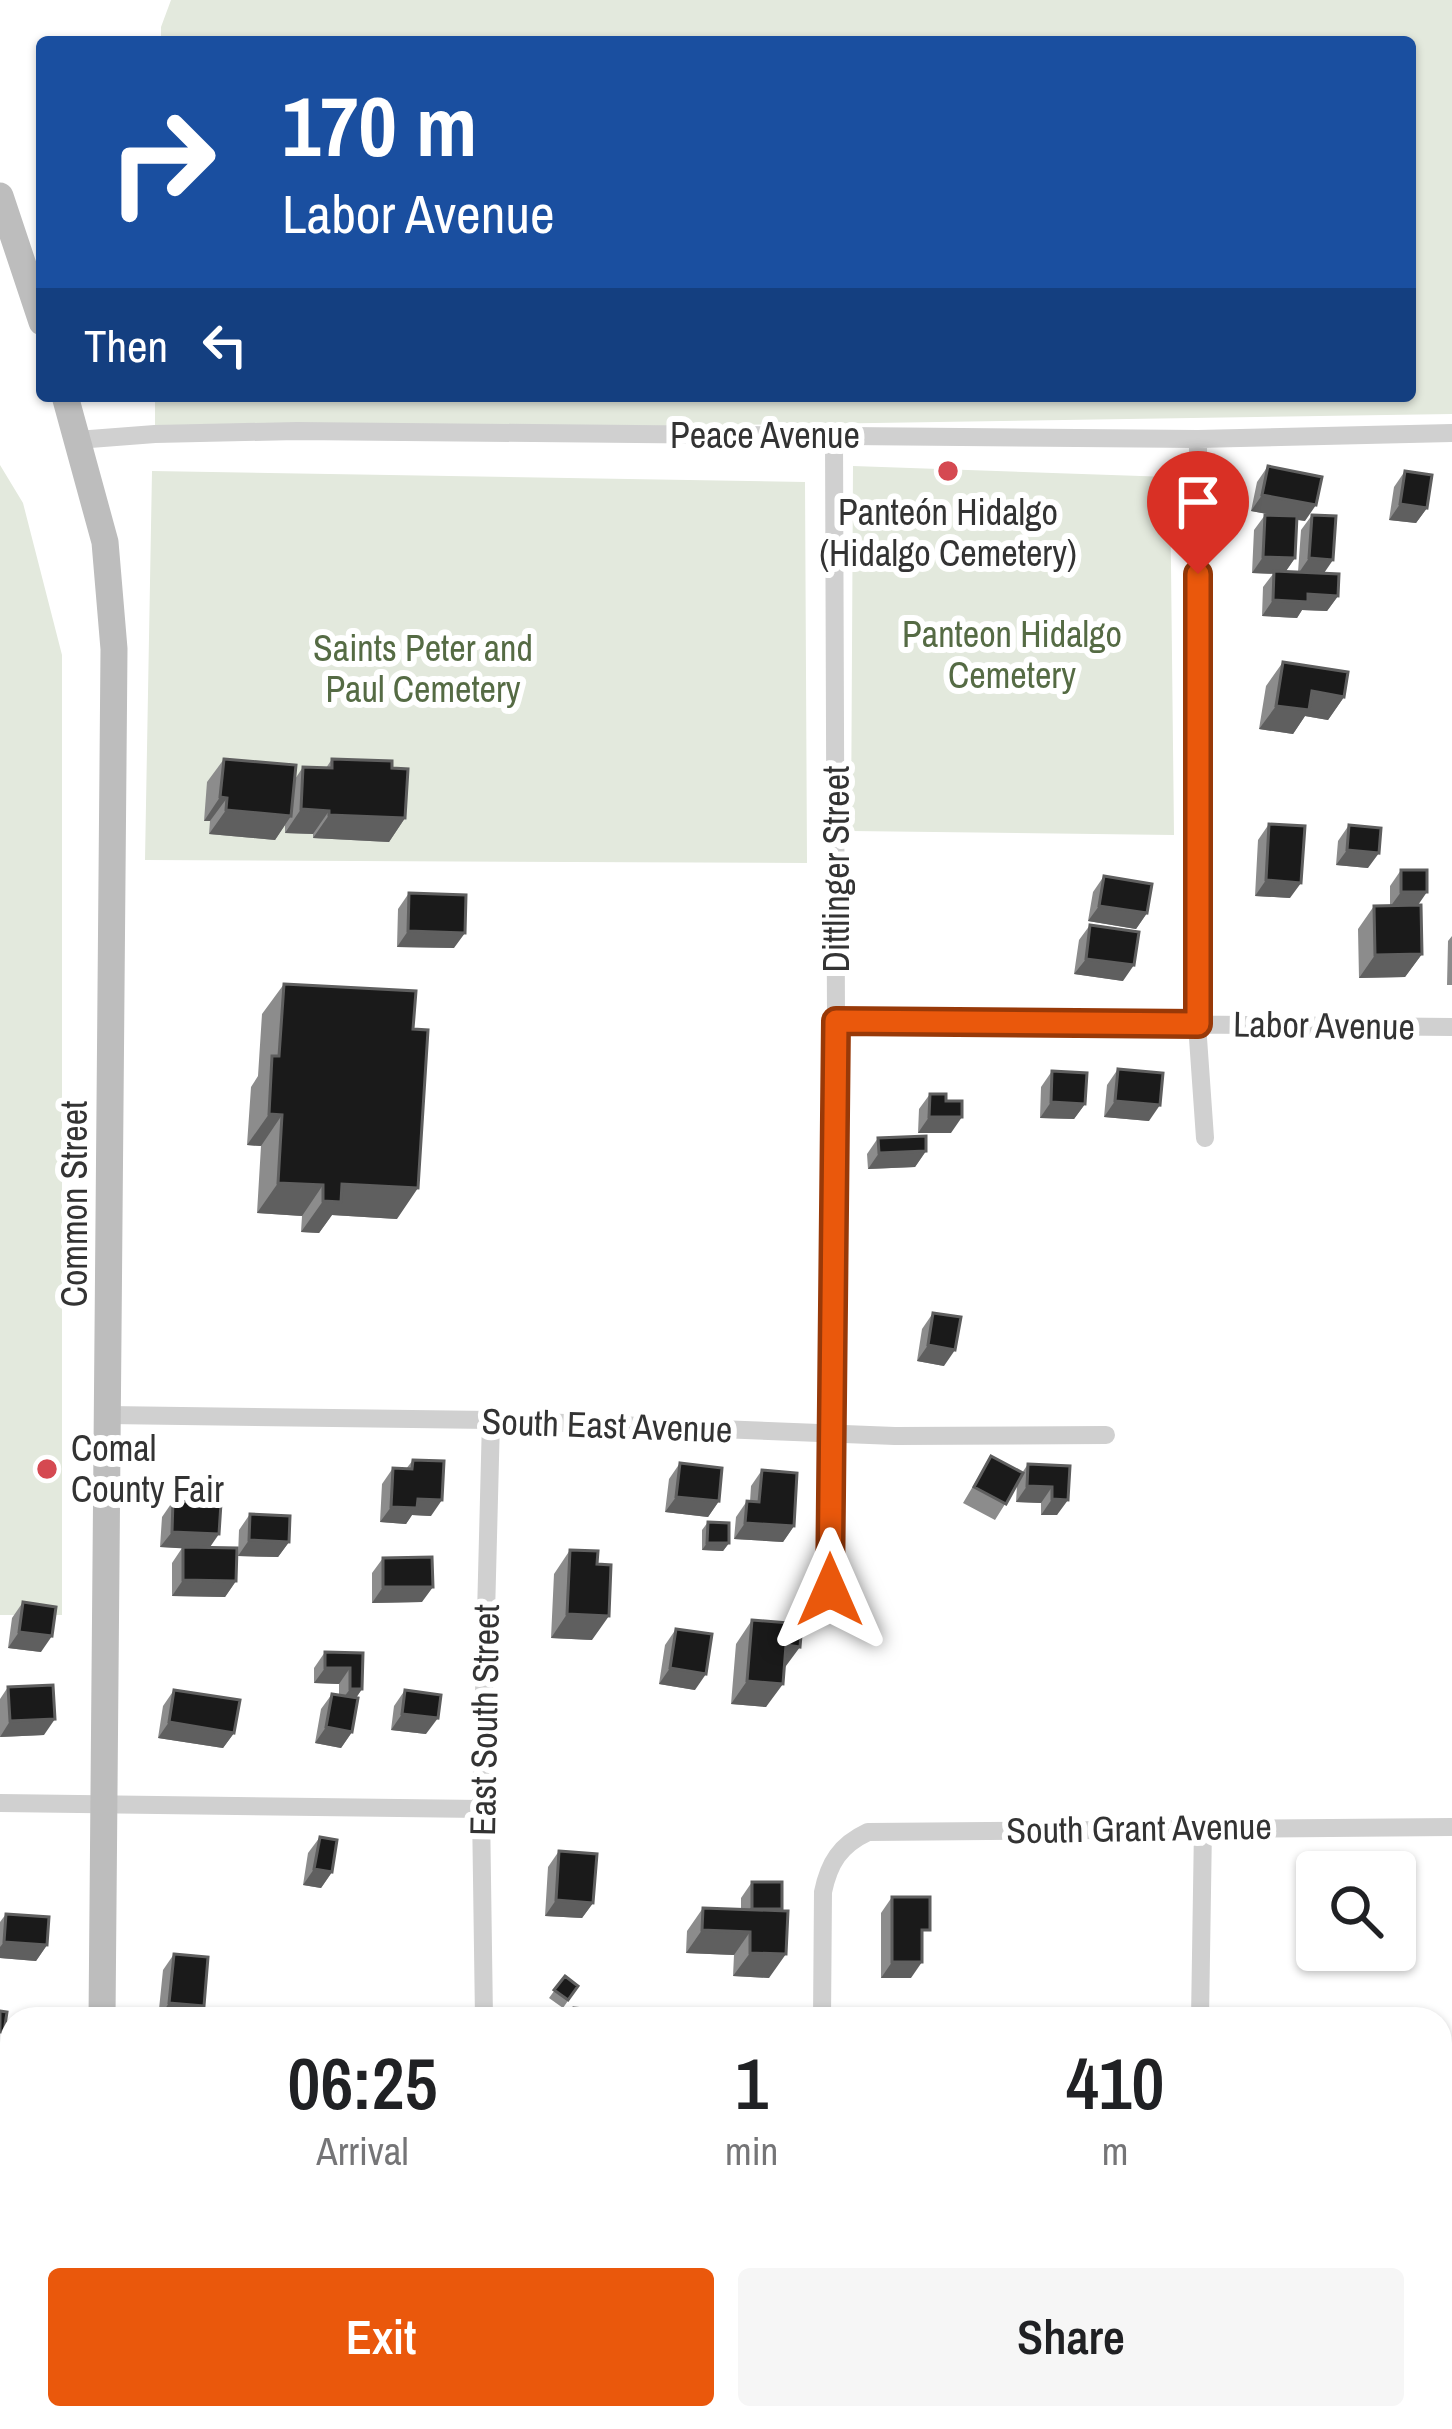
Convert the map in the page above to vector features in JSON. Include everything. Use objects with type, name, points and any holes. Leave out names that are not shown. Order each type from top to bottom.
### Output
[{"type":"main road","points":[[0,196],[36,304]]},
{"type":"main road","name":"Common Street","points":[[67,402],[105,542],[114,649],[102,2007]]},
{"type":"street","name":"Peace Avenue","points":[[77,440],[297,431],[1198,440],[1452,433]]},
{"type":"street","name":"Dittlinger Street","points":[[830,1590],[836,1021],[834,436]]},
{"type":"street","points":[[1198,440],[1198,1024],[1205,1138]]},
{"type":"street","name":"Labor Avenue","points":[[836,1021],[1452,1027]]},
{"type":"street","name":"South East Avenue","points":[[108,1415],[491,1420],[830,1434],[1106,1435]]},
{"type":"street","name":"East South Street","points":[[484,2007],[481,1809],[491,1420]]},
{"type":"street","points":[[0,1803],[481,1809]]},
{"type":"street","points":[[1200,2007],[1203,1826]]},
{"type":"street","name":"South Grant Avenue","points":[[823,2007],[823,1892],[835,1856],[849,1841],[868,1832],[1452,1827]]},
{"type":"green space","points":[[171,0],[1452,0],[1452,414],[155,434],[155,402],[1416,402],[1416,36],[161,36]]},
{"type":"green space","points":[[0,465],[23,503],[62,655],[62,1615],[0,1615]]},
{"type":"green space","name":"Panteon Hidalgo Cemetery","points":[[853,466],[1170,477],[1174,835],[851,831]]},
{"type":"green space","name":"Saints Peter and Paul Cemetery","points":[[152,471],[805,482],[807,863],[145,860]]},
{"type":"building","points":[[1268,466],[1322,477],[1316,505],[1262,495]]},
{"type":"building","points":[[1405,471],[1432,475],[1427,508],[1400,504]]},
{"type":"building","points":[[1265,515],[1297,516],[1295,558],[1263,557]]},
{"type":"building","points":[[1312,515],[1336,516],[1333,560],[1309,558]]},
{"type":"building","points":[[1274,571],[1339,574],[1338,596],[1308,594],[1308,602],[1273,600]]},
{"type":"building","points":[[1283,662],[1348,672],[1344,697],[1312,691],[1309,710],[1276,706]]},
{"type":"building","points":[[224,759],[296,765],[291,816],[226,810],[227,798],[220,797]]},
{"type":"building","points":[[332,759],[392,761],[392,768],[408,769],[405,818],[301,809],[303,767],[332,768]]},
{"type":"building","points":[[1269,824],[1305,826],[1301,883],[1266,880]]},
{"type":"building","points":[[1349,825],[1381,828],[1379,853],[1347,850]]},
{"type":"building","points":[[1401,870],[1427,870],[1427,892],[1401,892]]},
{"type":"building","points":[[1104,876],[1152,884],[1147,913],[1099,906]]},
{"type":"building","points":[[409,893],[466,895],[465,933],[408,931]]},
{"type":"building","points":[[1421,905],[1422,954],[1375,955],[1374,906]]},
{"type":"building","points":[[1090,925],[1139,932],[1134,965],[1086,959]]},
{"type":"building","points":[[284,984],[416,991],[413,1029],[428,1030],[418,1188],[342,1184],[341,1202],[323,1201],[323,1185],[278,1183],[282,1115],[269,1114],[272,1056],[279,1056]]},
{"type":"building","points":[[1118,1069],[1163,1073],[1160,1105],[1115,1101]]},
{"type":"building","points":[[1052,1071],[1087,1073],[1085,1104],[1051,1102]]},
{"type":"building","points":[[930,1094],[962,1101],[962,1117],[929,1117]]},
{"type":"building","points":[[926,1136],[926,1151],[879,1153],[878,1138]]},
{"type":"building","points":[[933,1313],[961,1317],[955,1350],[928,1345]]},
{"type":"building","points":[[991,1456],[1023,1473],[1006,1504],[974,1487]]},
{"type":"building","points":[[413,1460],[444,1461],[442,1500],[418,1499],[417,1508],[391,1507],[393,1468],[412,1469]]},
{"type":"building","points":[[680,1463],[722,1468],[719,1501],[676,1497]]},
{"type":"building","points":[[1028,1464],[1070,1466],[1068,1500],[1052,1499],[1052,1487],[1027,1486]]},
{"type":"building","points":[[762,1470],[797,1473],[794,1526],[745,1523],[747,1501],[759,1502]]},
{"type":"building","points":[[173,1501],[221,1503],[219,1534],[172,1532]]},
{"type":"building","points":[[250,1514],[290,1516],[289,1542],[249,1540]]},
{"type":"building","points":[[708,1522],[729,1523],[729,1543],[707,1543]]},
{"type":"building","points":[[183,1547],[237,1548],[236,1581],[183,1580]]},
{"type":"building","points":[[570,1550],[598,1551],[597,1564],[611,1565],[609,1616],[567,1614]]},
{"type":"building","points":[[432,1557],[433,1587],[383,1587],[383,1558]]},
{"type":"building","points":[[23,1602],[56,1607],[52,1636],[19,1632]]},
{"type":"building","points":[[752,1620],[802,1624],[800,1647],[786,1645],[783,1684],[747,1681]]},
{"type":"building","points":[[676,1629],[712,1634],[706,1674],[670,1668]]},
{"type":"building","points":[[325,1652],[363,1653],[362,1689],[350,1689],[350,1668],[325,1668]]},
{"type":"building","points":[[53,1685],[55,1719],[10,1721],[8,1687]]},
{"type":"building","points":[[174,1690],[240,1700],[234,1733],[169,1722]]},
{"type":"building","points":[[405,1690],[441,1695],[438,1718],[402,1714]]},
{"type":"building","points":[[332,1694],[358,1698],[352,1732],[326,1727]]},
{"type":"building","points":[[320,1837],[337,1840],[332,1872],[314,1869]]},
{"type":"building","points":[[559,1851],[597,1854],[593,1903],[556,1900]]},
{"type":"building","points":[[752,1882],[782,1882],[782,1909],[752,1909]]},
{"type":"building","points":[[892,1897],[930,1897],[930,1930],[922,1930],[922,1962],[892,1962]]},
{"type":"building","points":[[703,1908],[788,1911],[786,1954],[750,1953],[750,1932],[702,1930]]},
{"type":"building","points":[[6,1914],[49,1917],[47,1945],[4,1942]]},
{"type":"building","points":[[174,1954],[208,1957],[204,2006],[169,2003]]},
{"type":"building","points":[[565,1976],[578,1986],[568,2000],[554,1990]]},
{"type":"place","name":"Panteón Hidalgo (Hidalgo Cemetery)","points":[[948,471]]},
{"type":"place","name":"Comal County Fair","points":[[47,1469]]},
{"type":"route","points":[[830,1590],[836,1021],[1198,1024],[1198,574]]}]
